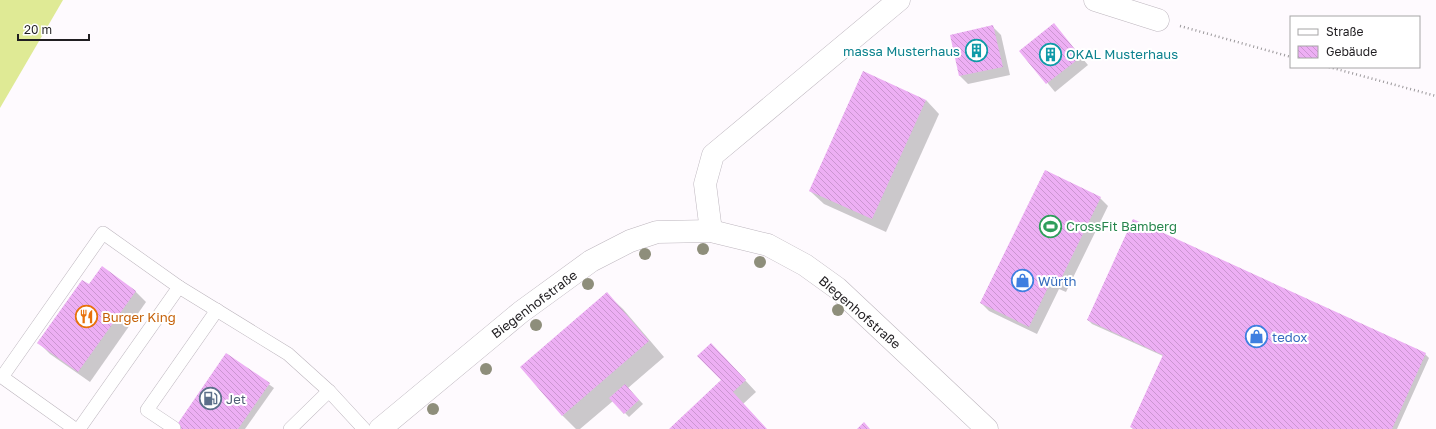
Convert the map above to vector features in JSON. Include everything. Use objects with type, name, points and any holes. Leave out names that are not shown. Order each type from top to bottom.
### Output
[{"type":"street","points":[[711,231],[706,184],[713,155],[899,0]]},
{"type":"street","points":[[1095,0],[1158,20]]},
{"type":"street","name":"Biegenhofstraße","points":[[380,429],[521,312],[591,261],[630,241],[657,232],[711,231],[768,245],[805,265],[837,288],[987,429]]},
{"type":"lane","points":[[75,429],[2,377],[104,233],[179,287],[288,354],[329,391],[364,429]]},
{"type":"lane","points":[[79,429],[179,287]]},
{"type":"lane","points":[[174,428],[147,410],[217,310]]},
{"type":"lane","points":[[290,429],[329,391]]},
{"type":"path","points":[[1158,20],[1290,57]]},
{"type":"path","points":[[1333,68],[1436,96]]},
{"type":"green space","points":[[0,0],[63,0],[0,108]]},
{"type":"building","name":"OKAL Musterhaus","points":[[1054,23],[1081,57],[1046,84],[1019,51]]},
{"type":"building","name":"massa Musterhaus","points":[[993,25],[1003,67],[959,76],[950,35]]},
{"type":"building","points":[[863,71],[926,100],[872,219],[809,191]]},
{"type":"building","points":[[1045,170],[1101,197],[1058,285],[1051,281],[1029,327],[980,303]]},
{"type":"building","name":"tedox","points":[[1133,219],[1426,353],[1392,429],[1134,429],[1130,427],[1163,355],[1087,320]]},
{"type":"building","name":"Burger King","points":[[102,266],[136,291],[78,372],[37,343],[82,280],[89,284]]},
{"type":"building","points":[[607,292],[649,341],[562,416],[520,367]]},
{"type":"building","points":[[711,343],[746,380],[733,392],[767,429],[669,429],[721,380],[697,356]]},
{"type":"building","points":[[226,353],[270,383],[238,429],[174,429]]},
{"type":"building","points":[[625,384],[639,400],[624,414],[609,398]]},
{"type":"building","points":[[864,422],[870,429],[857,429]]},
{"type":"place","name":"massa Musterhaus","points":[[976,51]]},
{"type":"place","name":"OKAL Musterhaus","points":[[1050,54]]},
{"type":"place","name":"CrossFit Bamberg","points":[[1051,226]]},
{"type":"place","name":"Würth","points":[[1022,281]]},
{"type":"place","name":"Burger King","points":[[87,317]]},
{"type":"place","name":"tedox","points":[[1256,337]]},
{"type":"place","name":"Jet","points":[[210,399]]}]
